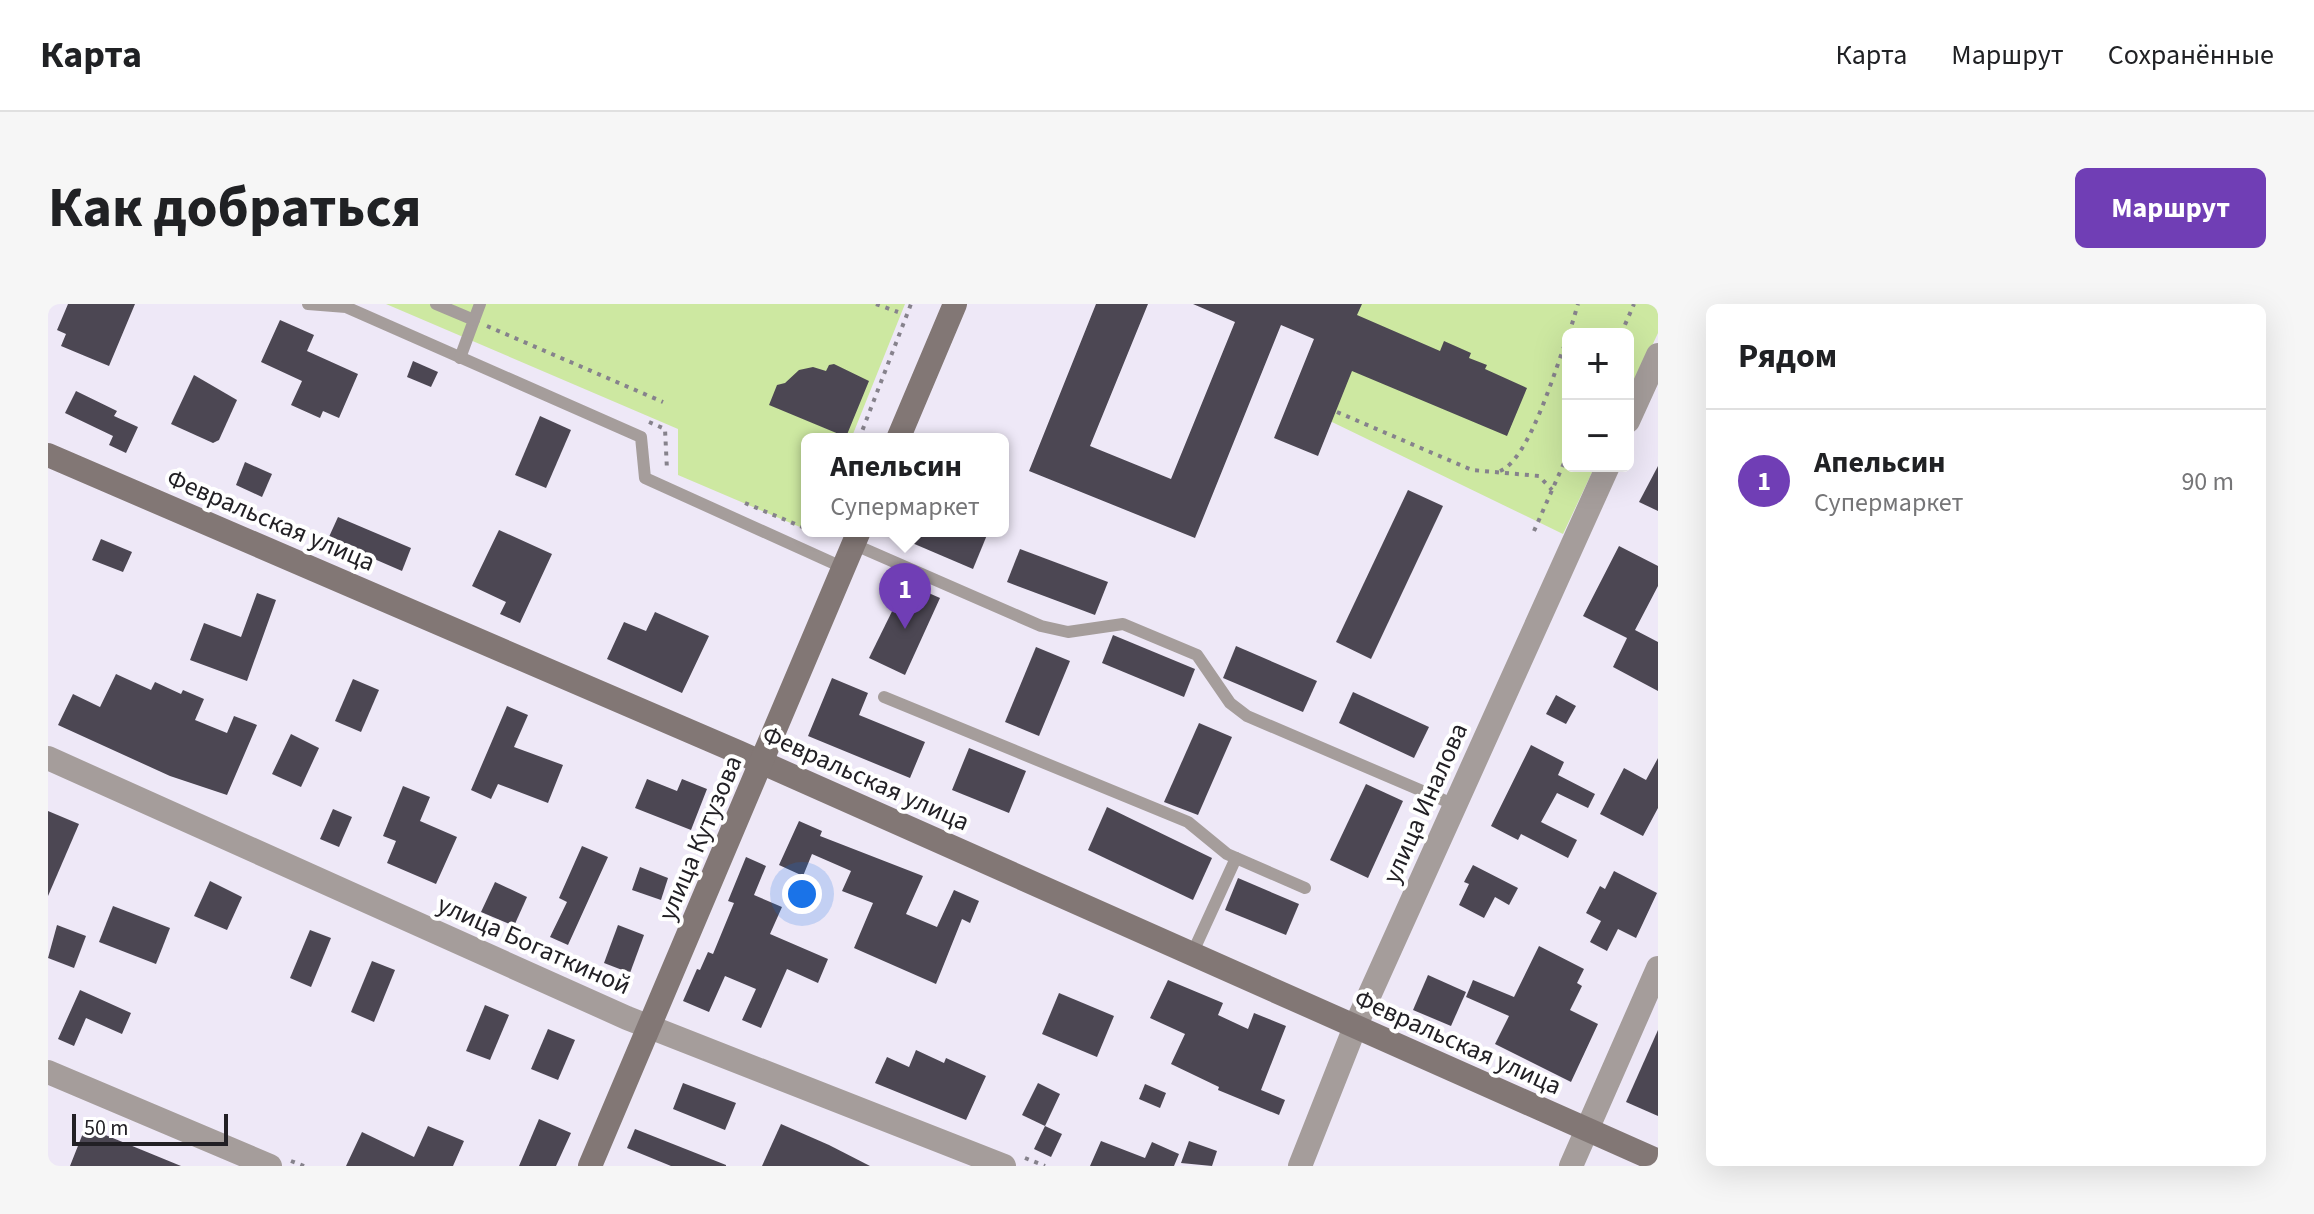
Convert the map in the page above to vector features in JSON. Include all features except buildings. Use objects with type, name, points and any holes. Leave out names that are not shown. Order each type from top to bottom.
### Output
[{"type":"street","points":[[901,433],[955,304]]},
{"type":"street","points":[[1634,408],[1658,355]]},
{"type":"street","name":"Февральская улица","points":[[48,455],[762,763],[1658,1161]]},
{"type":"street","name":"улица Иналова","points":[[1300,1166],[1355,1027],[1605,472]]},
{"type":"street","name":"улица Кутузова","points":[[590,1166],[856,538]]},
{"type":"street","name":"улица Богаткиной","points":[[48,758],[649,1027],[1004,1166]]},
{"type":"street","points":[[1571,1166],[1658,968]]},
{"type":"street","points":[[48,1072],[270,1166]]},
{"type":"lane","points":[[308,304],[346,307],[641,437],[645,478],[844,568]]},
{"type":"lane","points":[[436,304],[474,320]]},
{"type":"lane","points":[[460,358],[480,304]]},
{"type":"lane","points":[[856,538],[1041,626],[1068,632],[1123,624],[1197,655],[1230,703],[1247,716],[1455,805]]},
{"type":"lane","points":[[884,697],[1188,822],[1236,858],[1305,888]]},
{"type":"lane","points":[[1192,954],[1236,858]]},
{"type":"path","points":[[876,304],[898,312]]},
{"type":"path","points":[[861,433],[911,304]]},
{"type":"path","points":[[1570,328],[1578,304]]},
{"type":"path","points":[[1624,328],[1634,304]]},
{"type":"path","points":[[474,320],[663,402]]},
{"type":"path","points":[[1498,472],[1509,467],[1531,431],[1562,351]]},
{"type":"path","points":[[1337,412],[1472,470],[1539,476],[1552,490]]},
{"type":"path","points":[[1534,531],[1562,468]]},
{"type":"green space","points":[[386,304],[905,304],[853,433],[801,433],[801,527],[678,475],[678,429]]},
{"type":"green space","points":[[1343,304],[1658,304],[1658,333],[1634,384],[1634,328],[1562,328],[1562,472],[1592,472],[1563,534],[1332,422],[1311,377]]},
{"type":"place","name":"Апельсин","points":[[905,629]]}]
